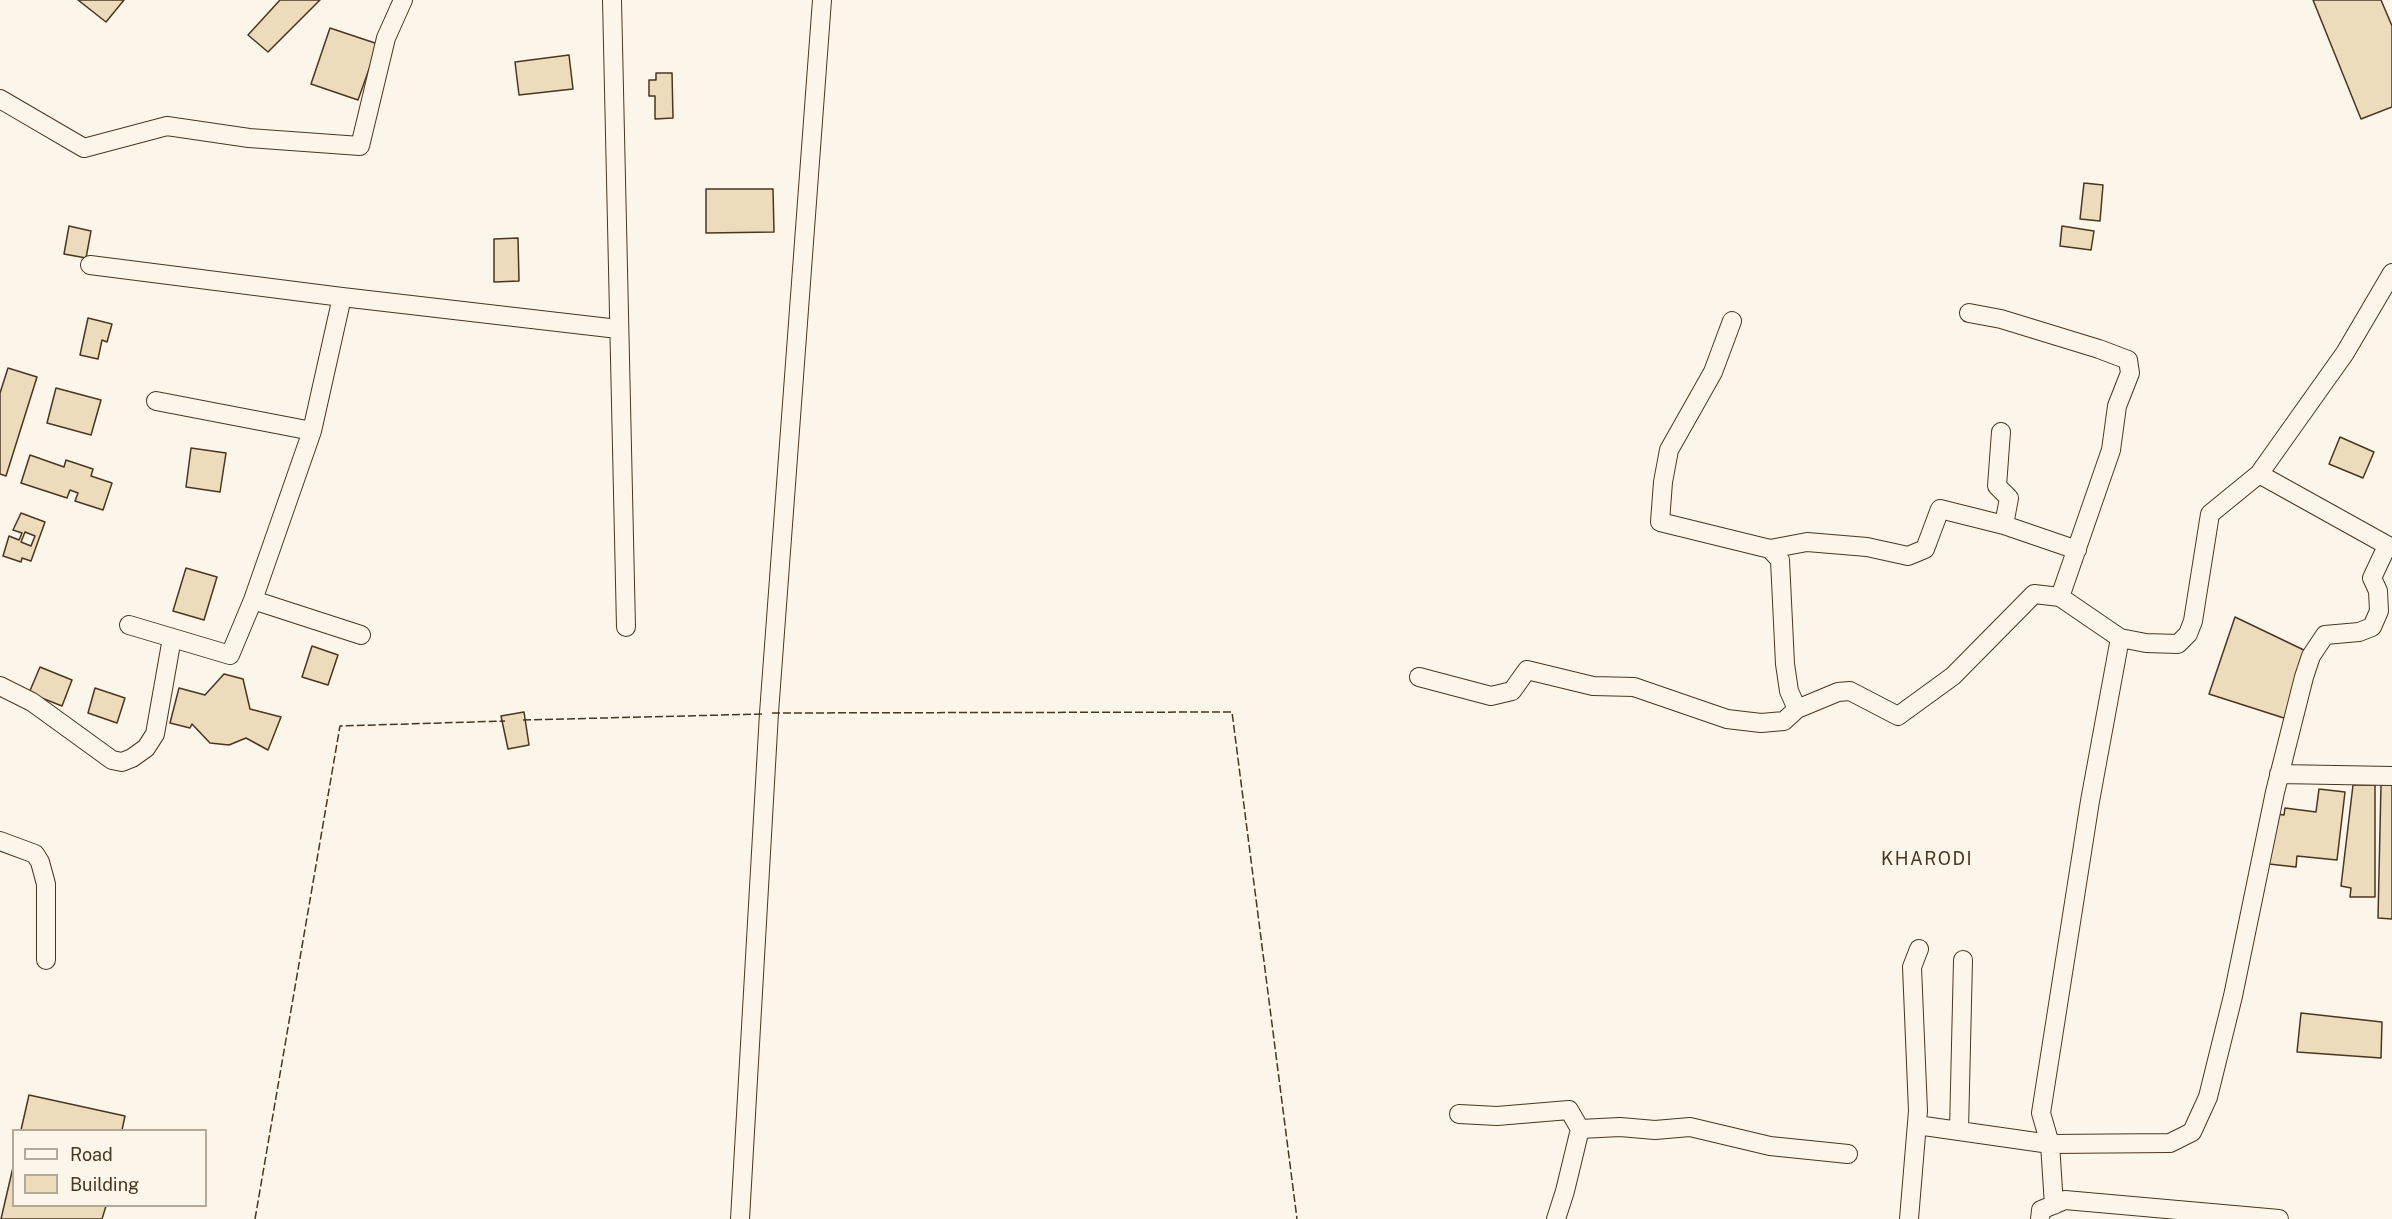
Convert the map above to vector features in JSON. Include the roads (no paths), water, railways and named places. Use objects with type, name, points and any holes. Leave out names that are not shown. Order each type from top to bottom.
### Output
[{"type":"street","points":[[0,99],[84,148],[167,126],[249,138],[360,146],[386,38],[403,0]]},
{"type":"street","points":[[612,0],[626,627]]},
{"type":"street","points":[[740,1219],[769,713],[822,0]]},
{"type":"street","points":[[90,265],[618,329]]},
{"type":"street","points":[[1419,676],[1491,696],[1512,691],[1527,670],[1593,686],[1634,687],[1727,719],[1761,723],[1784,721],[1797,709],[1838,692],[1850,692],[1898,717],[1953,676],[2034,594],[2060,597],[2120,638],[2146,643],[2178,644],[2188,634],[2193,621],[2210,514],[2259,474],[2345,353],[2392,273]]},
{"type":"street","points":[[129,625],[230,655],[254,600],[312,431],[342,297]]},
{"type":"street","points":[[1969,313],[2001,319],[2128,360],[2130,373],[2117,406],[2111,450],[2060,597]]},
{"type":"street","points":[[1732,321],[1713,372],[1669,450],[1663,482],[1660,522],[1770,549],[1807,542],[1867,547],[1908,556],[1925,549],[1940,509],[2004,525],[2077,550]]},
{"type":"street","points":[[156,401],[312,431]]},
{"type":"street","points":[[2001,432],[1996,486],[2009,498],[2004,525]]},
{"type":"street","points":[[1917,1125],[2050,1144],[2170,1143],[2192,1132],[2208,1097],[2233,996],[2295,705],[2311,656],[2325,635],[2359,632],[2372,627],[2379,611],[2378,591],[2372,578],[2389,547],[2349,522],[2259,474]]},
{"type":"street","points":[[1770,549],[1780,560],[1785,664],[1789,691],[1797,709]]},
{"type":"street","points":[[254,600],[362,635]]},
{"type":"street","points":[[0,686],[32,702],[112,760],[122,762],[146,748],[155,734],[172,638]]},
{"type":"street","points":[[2054,1204],[2050,1144],[2041,1113],[2090,801],[2120,638]]},
{"type":"street","points":[[2279,774],[2392,776]]},
{"type":"street","points":[[0,841],[35,854],[40,862],[46,884],[46,960]]},
{"type":"street","points":[[1909,1219],[1917,1125],[1912,967],[1919,949]]},
{"type":"street","points":[[1959,1130],[1963,960]]},
{"type":"street","points":[[1459,1114],[1497,1116],[1569,1110],[1580,1129],[1556,1219]]},
{"type":"street","points":[[1580,1129],[1620,1127],[1655,1130],[1690,1127],[1770,1146],[1848,1154]]},
{"type":"street","points":[[2040,1219],[2041,1210],[2065,1200],[2278,1219]]},
{"type":"district","name":"KHARODI","points":[[1927,859]]}]
